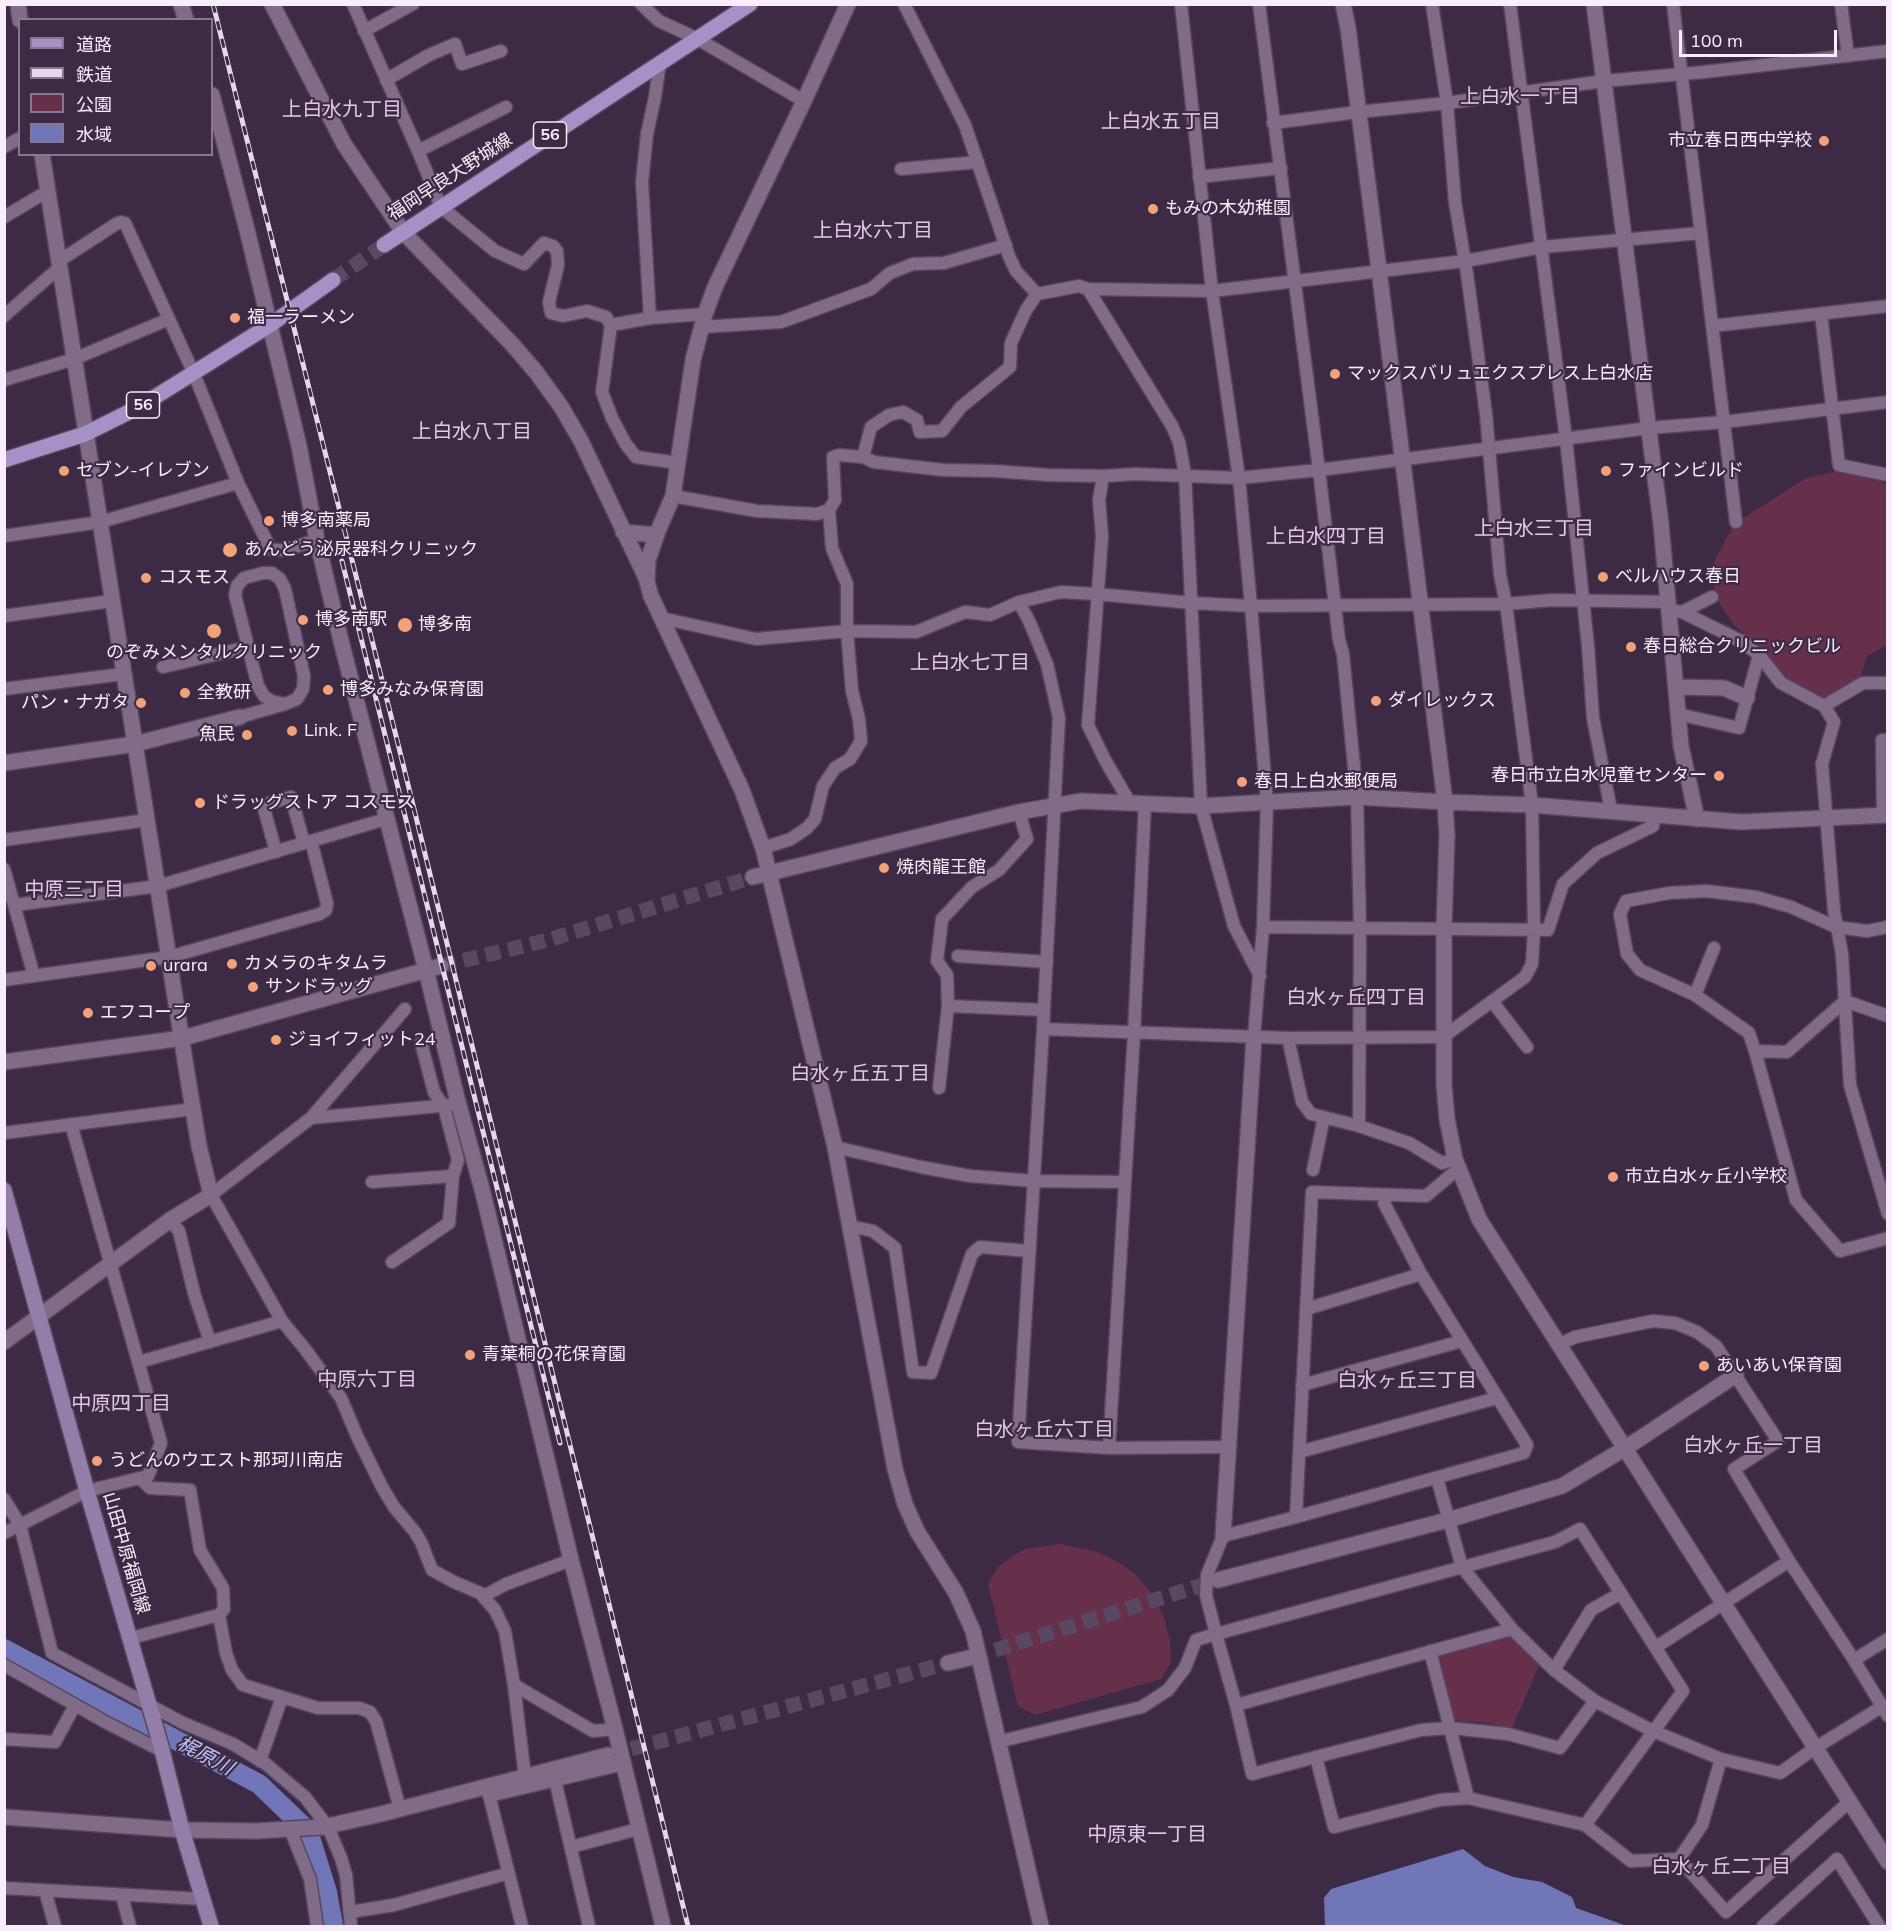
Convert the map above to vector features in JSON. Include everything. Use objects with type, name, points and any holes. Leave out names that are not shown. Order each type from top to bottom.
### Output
[{"type":"main road","name":"福岡早良大野城線","points":[[384,244],[750,4]]},
{"type":"main road","name":"56","points":[[4,460],[85,434],[139,407],[270,326],[333,280]]},
{"type":"main road","name":"山田中原福岡線","points":[[4,1190],[87,1491],[131,1638],[182,1830],[211,1926]]},
{"type":"street","points":[[272,4],[344,144],[403,232],[511,343],[556,399],[581,441],[742,790],[770,873],[835,1147],[896,1469],[905,1504],[917,1531],[956,1593],[973,1631],[1041,1926]]},
{"type":"street","points":[[353,4],[441,207],[495,251],[524,264],[544,243],[553,246],[558,251],[558,265],[549,302],[551,313],[563,316],[587,311],[606,317],[611,325],[602,392],[612,418],[625,443],[636,457],[678,463]]},
{"type":"street","points":[[364,31],[413,4]]},
{"type":"street","points":[[647,582],[648,560],[673,496],[693,360],[703,321],[715,287],[848,4]]},
{"type":"street","points":[[904,4],[965,125],[1016,271],[1037,294]]},
{"type":"street","points":[[1181,4],[1212,291],[1239,478],[1267,803],[1263,927],[1254,1037],[1230,1447],[1223,1536],[1207,1575],[1206,1595],[1252,1774],[1421,1730],[1451,1728],[1508,1734],[1560,1748],[1595,1701]]},
{"type":"street","points":[[1259,4],[1339,640],[1343,654],[1356,797],[1360,928],[1359,1126]]},
{"type":"street","points":[[1343,4],[1379,270],[1445,802],[1447,835],[1443,1037],[1448,1119],[1456,1164],[1479,1219],[1887,1862]]},
{"type":"street","points":[[1043,1029],[1288,1038],[1443,1037],[1525,977],[1532,964],[1534,930],[1532,805],[1506,604],[1500,575],[1481,374],[1455,202],[1447,103],[1432,4]]},
{"type":"street","points":[[1510,4],[1566,439],[1584,602],[1593,718],[1611,810]]},
{"type":"street","points":[[1594,4],[1673,608],[1681,746],[1697,819]]},
{"type":"street","points":[[1673,4],[1736,522]]},
{"type":"street","points":[[1840,4],[1848,56]]},
{"type":"street","points":[[643,6],[659,21],[696,38],[804,101]]},
{"type":"street","points":[[386,80],[429,55],[455,44],[462,64],[486,50],[501,51]]},
{"type":"street","points":[[1274,123],[1358,111],[1447,103],[1604,81],[1887,51]]},
{"type":"street","points":[[650,318],[642,182],[647,134],[656,97],[660,62]]},
{"type":"street","points":[[213,99],[299,446],[317,540],[426,970],[451,1104],[458,1160],[453,1176],[449,1223],[392,1262]]},
{"type":"street","points":[[418,151],[506,107]]},
{"type":"street","points":[[4,147],[18,139]]},
{"type":"street","points":[[42,156],[123,674],[194,1109],[211,1196],[282,1321],[306,1349],[341,1398],[382,1487],[394,1507],[422,1542],[432,1570],[484,1596],[495,1610],[505,1631],[525,1777]]},
{"type":"street","points":[[901,169],[978,162]]},
{"type":"street","points":[[1199,177],[1281,168]]},
{"type":"street","points":[[4,217],[48,191]]},
{"type":"street","points":[[4,316],[60,264],[116,224],[124,223],[194,374],[238,483],[272,550],[285,550],[317,540]]},
{"type":"street","points":[[863,457],[871,427],[889,415],[903,412],[917,420],[920,432],[942,431],[961,407],[1010,367],[1011,343],[1026,310],[1037,294],[1079,286],[1088,290],[1212,291],[1465,261],[1542,247],[1701,233]]},
{"type":"street","points":[[611,325],[650,318],[781,322],[871,289],[890,273],[914,264],[945,263],[1006,245]]},
{"type":"street","points":[[1088,290],[1172,426],[1183,459],[1201,806],[1234,926],[1260,976]]},
{"type":"street","points":[[1712,326],[1887,306]]},
{"type":"street","points":[[1821,314],[1839,465],[1887,475]]},
{"type":"street","points":[[4,380],[74,359],[169,319]]},
{"type":"street","points":[[763,848],[791,839],[807,828],[815,819],[823,786],[835,768],[850,759],[861,741],[859,719],[852,691],[847,631],[847,584],[832,548],[829,510],[835,500],[836,492],[833,458],[839,455],[863,457],[874,462],[943,470],[1239,478],[1649,428],[1724,422],[1887,402]]},
{"type":"street","points":[[1103,476],[1098,500],[1102,536],[1088,724],[1105,760],[1137,803],[1134,1033],[1109,1448]]},
{"type":"street","points":[[4,536],[100,522],[238,483]]},
{"type":"street","points":[[673,496],[757,511],[817,514],[829,510]]},
{"type":"street","points":[[623,532],[656,535]]},
{"type":"street","points":[[4,764],[135,744],[240,717],[285,704],[297,699],[303,688],[304,676],[285,589],[280,579],[272,573],[244,578],[237,586],[235,595],[258,686],[264,696],[271,701],[285,704]]},
{"type":"street","points":[[661,618],[756,639],[847,631],[916,632],[965,612],[990,615],[1019,602],[1061,592],[1251,606],[1506,604],[1552,600],[1673,608],[1712,597]]},
{"type":"street","points":[[4,616],[112,601]]},
{"type":"street","points":[[1019,602],[1047,664],[1059,718],[1035,1181],[1018,1442],[1109,1448],[1230,1447]]},
{"type":"street","points":[[1673,608],[1742,641],[1759,655],[1781,683],[1824,706],[1834,722],[1822,764],[1836,927],[1842,954],[1850,1085],[1887,1214]]},
{"type":"street","points":[[164,667],[248,647]]},
{"type":"street","points":[[1678,714],[1739,728],[1759,655]]},
{"type":"street","points":[[4,689],[123,674]]},
{"type":"street","points":[[1824,706],[1863,683],[1887,683]]},
{"type":"street","points":[[240,717],[256,697],[258,686]]},
{"type":"street","points":[[1676,687],[1724,688],[1747,698]]},
{"type":"street","points":[[753,877],[1019,812],[1081,801],[1201,806],[1356,797],[1611,810],[1741,822],[1885,815],[1882,740],[1887,740]]},
{"type":"street","points":[[4,980],[169,957],[320,914],[326,910],[327,903],[291,797],[263,805],[276,852]]},
{"type":"street","points":[[939,1088],[948,1006],[947,975],[938,961],[942,919],[972,887],[999,870],[1027,839],[1019,812]]},
{"type":"street","points":[[1263,927],[1548,930],[1563,884],[1597,853],[1653,826],[1654,814]]},
{"type":"street","points":[[15,905],[158,886],[386,819]]},
{"type":"street","points":[[4,840],[147,820]]},
{"type":"street","points":[[4,869],[34,976]]},
{"type":"street","points":[[1887,927],[1866,931],[1836,927],[1791,907],[1756,897],[1706,891],[1669,892],[1626,901],[1620,914],[1627,954],[1640,970],[1695,995],[1749,1033],[1796,1200],[1840,1251],[1887,1238]]},
{"type":"street","points":[[1695,995],[1714,948]]},
{"type":"street","points":[[957,956],[1047,962]]},
{"type":"street","points":[[4,1062],[183,1038],[441,966]]},
{"type":"street","points":[[1492,1001],[1527,1047]]},
{"type":"street","points":[[1845,1001],[1887,1016]]},
{"type":"street","points":[[1755,1051],[1787,1052],[1845,1001]]},
{"type":"street","points":[[948,1006],[1044,1010]]},
{"type":"street","points":[[4,1342],[170,1220],[211,1196],[311,1118],[405,1009]]},
{"type":"street","points":[[1288,1038],[1302,1102],[1311,1114],[1359,1126],[1409,1143],[1442,1164],[1456,1164]]},
{"type":"street","points":[[421,1043],[434,1092],[451,1104],[483,1192],[571,1560],[663,1926]]},
{"type":"street","points":[[311,1118],[451,1104]]},
{"type":"street","points":[[4,1133],[194,1109]]},
{"type":"street","points":[[1313,1170],[1324,1117]]},
{"type":"street","points":[[4,1533],[87,1491],[148,1476],[161,1443],[71,1124]]},
{"type":"street","points":[[835,1147],[970,1176],[1035,1181],[1125,1182]]},
{"type":"street","points":[[1296,1517],[1312,1192],[1426,1196],[1456,1164]]},
{"type":"street","points":[[372,1182],[453,1176]]},
{"type":"street","points":[[1223,1536],[1524,1454],[1527,1445],[1420,1275],[1384,1203],[1387,1196]]},
{"type":"street","points":[[170,1220],[179,1231],[210,1342]]},
{"type":"street","points":[[849,1226],[873,1232],[895,1248],[913,1371],[931,1372],[972,1254],[980,1247],[1029,1251]]},
{"type":"street","points":[[1306,1309],[1420,1275]]},
{"type":"street","points":[[139,1362],[282,1321]]},
{"type":"street","points":[[1437,1478],[1462,1567],[1512,1629],[1554,1670],[1595,1701],[1653,1731],[1720,1759],[1780,1773],[1815,1748],[1885,1711],[1789,1561],[1734,1469],[1778,1441],[1716,1346],[1697,1332],[1675,1323],[1653,1321],[1575,1337],[1558,1346]]},
{"type":"street","points":[[1302,1386],[1462,1341]]},
{"type":"street","points":[[1218,1580],[1448,1520],[1562,1486],[1624,1449],[1736,1375]]},
{"type":"street","points":[[1299,1452],[1497,1398]]},
{"type":"street","points":[[131,1638],[219,1615],[224,1609],[224,1588],[200,1550],[190,1490],[150,1488],[141,1479]]},
{"type":"street","points":[[4,1499],[20,1525],[52,1653],[151,1711],[232,1744],[260,1761],[305,1797],[325,1827],[341,1858],[346,1875],[351,1926]]},
{"type":"street","points":[[997,1742],[1142,1707],[1168,1690],[1185,1668],[1196,1640],[1555,1542],[1580,1529],[1683,1691],[1585,1825]]},
{"type":"street","points":[[484,1596],[493,1589],[571,1560]]},
{"type":"street","points":[[1656,1647],[1789,1561]]},
{"type":"street","points":[[1554,1670],[1591,1610],[1621,1593]]},
{"type":"street","points":[[219,1615],[226,1653],[232,1670],[243,1685],[318,1708],[359,1708],[370,1712],[376,1721],[400,1809]]},
{"type":"street","points":[[1236,1705],[1512,1629]]},
{"type":"street","points":[[1854,1660],[1887,1639]]},
{"type":"street","points":[[1430,1651],[1468,1798]]},
{"type":"street","points":[[948,1664],[973,1657]]},
{"type":"street","points":[[4,1665],[161,1748]]},
{"type":"street","points":[[514,1685],[593,1731],[615,1729]]},
{"type":"street","points":[[260,1761],[282,1697]]},
{"type":"street","points":[[4,1739],[54,1742],[75,1704]]},
{"type":"street","points":[[488,1791],[525,1777],[608,1755]]},
{"type":"street","points":[[1316,1757],[1334,1827],[1440,1800],[1468,1798],[1585,1825],[1631,1861],[1679,1859]]},
{"type":"street","points":[[1679,1859],[1702,1826],[1720,1759]]},
{"type":"street","points":[[4,1817],[182,1830],[293,1830],[325,1827],[400,1809],[555,1780],[624,1764]]},
{"type":"street","points":[[555,1780],[589,1926]]},
{"type":"street","points":[[488,1791],[522,1926]]},
{"type":"street","points":[[1679,1859],[1726,1912],[1849,1802]]},
{"type":"street","points":[[571,1847],[638,1829]]},
{"type":"street","points":[[293,1830],[310,1879],[317,1926]]},
{"type":"street","points":[[1763,1926],[1837,1859],[1879,1926]]},
{"type":"street","points":[[350,1912],[394,1905],[509,1873]]},
{"type":"street","points":[[4,1888],[203,1899]]},
{"type":"street","points":[[45,1890],[55,1926]]},
{"type":"street","points":[[122,1896],[130,1926]]},
{"type":"green space","points":[[1838,471],[1872,475],[1887,485],[1887,645],[1867,656],[1860,678],[1829,700],[1821,701],[1790,681],[1763,651],[1734,625],[1714,595],[1714,562],[1734,524],[1806,478]]},
{"type":"green space","points":[[1060,1544],[1098,1552],[1135,1574],[1153,1595],[1164,1618],[1170,1641],[1171,1662],[1161,1679],[1035,1715],[1018,1706],[988,1584],[998,1567],[1025,1549]]},
{"type":"green space","points":[[1511,1635],[1540,1663],[1512,1728],[1453,1720],[1436,1655]]},
{"type":"water","points":[[1463,1849],[1485,1866],[1513,1877],[1542,1882],[1572,1897],[1576,1908],[1627,1926],[1325,1926],[1324,1898],[1331,1889]]},
{"type":"waterway","name":"梶原川","points":[[4,1649],[259,1784],[308,1831],[327,1892],[333,1926]]},
{"type":"tunnel","points":[[333,280],[384,245]]},
{"type":"tunnel","points":[[441,966],[548,940],[753,877]]},
{"type":"tunnel","points":[[973,1657],[1218,1580]]},
{"type":"tunnel","points":[[609,1755],[948,1663]]},
{"type":"railway","points":[[213,4],[402,760],[688,1926]]},
{"type":"railway","points":[[342,561],[560,1443]]},
{"type":"place","name":"市立春日西中学校","points":[[1824,141]]},
{"type":"place","name":"もみの木幼稚園","points":[[1153,209]]},
{"type":"place","name":"福一ラーメン","points":[[235,318]]},
{"type":"place","name":"マックスバリュエクスプレス上白水店","points":[[1335,374]]},
{"type":"place","name":"セブン-イレブン","points":[[64,471]]},
{"type":"place","name":"ファインビルド","points":[[1606,471]]},
{"type":"place","name":"博多南薬局","points":[[269,521]]},
{"type":"place","name":"あんどう泌尿器科クリニック","points":[[230,550]]},
{"type":"place","name":"ベルハウス春日","points":[[1603,577]]},
{"type":"place","name":"コスモス","points":[[146,578]]},
{"type":"place","name":"博多南駅","points":[[303,620]]},
{"type":"place","name":"博多南","points":[[405,625]]},
{"type":"place","name":"のぞみメンタルクリニック","points":[[214,631]]},
{"type":"place","name":"春日総合クリニックビル","points":[[1631,647]]},
{"type":"place","name":"博多みなみ保育園","points":[[328,690]]},
{"type":"place","name":"全教研","points":[[185,693]]},
{"type":"place","name":"ダイレックス","points":[[1376,701]]},
{"type":"place","name":"パン・ナガタ","points":[[141,703]]},
{"type":"place","name":"Link. F","points":[[292,731]]},
{"type":"place","name":"魚民","points":[[247,735]]},
{"type":"place","name":"春日市立白水児童センター","points":[[1719,776]]},
{"type":"place","name":"春日上白水郵便局","points":[[1242,782]]},
{"type":"place","name":"ドラッグストア コスモス","points":[[200,803]]},
{"type":"place","name":"焼肉龍王館","points":[[884,868]]},
{"type":"place","name":"カメラのキタムラ","points":[[232,964]]},
{"type":"place","name":"urara","points":[[151,966]]},
{"type":"place","name":"サンドラッグ","points":[[253,987]]},
{"type":"place","name":"エフコープ","points":[[88,1013]]},
{"type":"place","name":"ジョイフィット24","points":[[276,1040]]},
{"type":"place","name":"市立白水ヶ丘小学校","points":[[1613,1177]]},
{"type":"place","name":"青葉桐の花保育園","points":[[470,1355]]},
{"type":"place","name":"あいあい保育園","points":[[1704,1366]]},
{"type":"place","name":"うどんのウエスト那珂川南店","points":[[97,1461]]},
{"type":"district","name":"上白水一丁目","points":[[1520,97]]},
{"type":"district","name":"上白水九丁目","points":[[342,110]]},
{"type":"district","name":"上白水五丁目","points":[[1161,122]]},
{"type":"district","name":"上白水六丁目","points":[[873,231]]},
{"type":"district","name":"上白水八丁目","points":[[472,432]]},
{"type":"district","name":"上白水三丁目","points":[[1534,529]]},
{"type":"district","name":"上白水四丁目","points":[[1326,537]]},
{"type":"district","name":"上白水七丁目","points":[[970,663]]},
{"type":"district","name":"中原三丁目","points":[[74,890]]},
{"type":"district","name":"白水ヶ丘四丁目","points":[[1356,998]]},
{"type":"district","name":"白水ヶ丘五丁目","points":[[860,1074]]},
{"type":"district","name":"中原六丁目","points":[[367,1380]]},
{"type":"district","name":"白水ヶ丘三丁目","points":[[1407,1381]]},
{"type":"district","name":"中原四丁目","points":[[121,1404]]},
{"type":"district","name":"白水ヶ丘六丁目","points":[[1044,1430]]},
{"type":"district","name":"白水ヶ丘一丁目","points":[[1753,1446]]},
{"type":"district","name":"中原東一丁目","points":[[1147,1835]]},
{"type":"district","name":"白水ヶ丘二丁目","points":[[1721,1867]]}]
